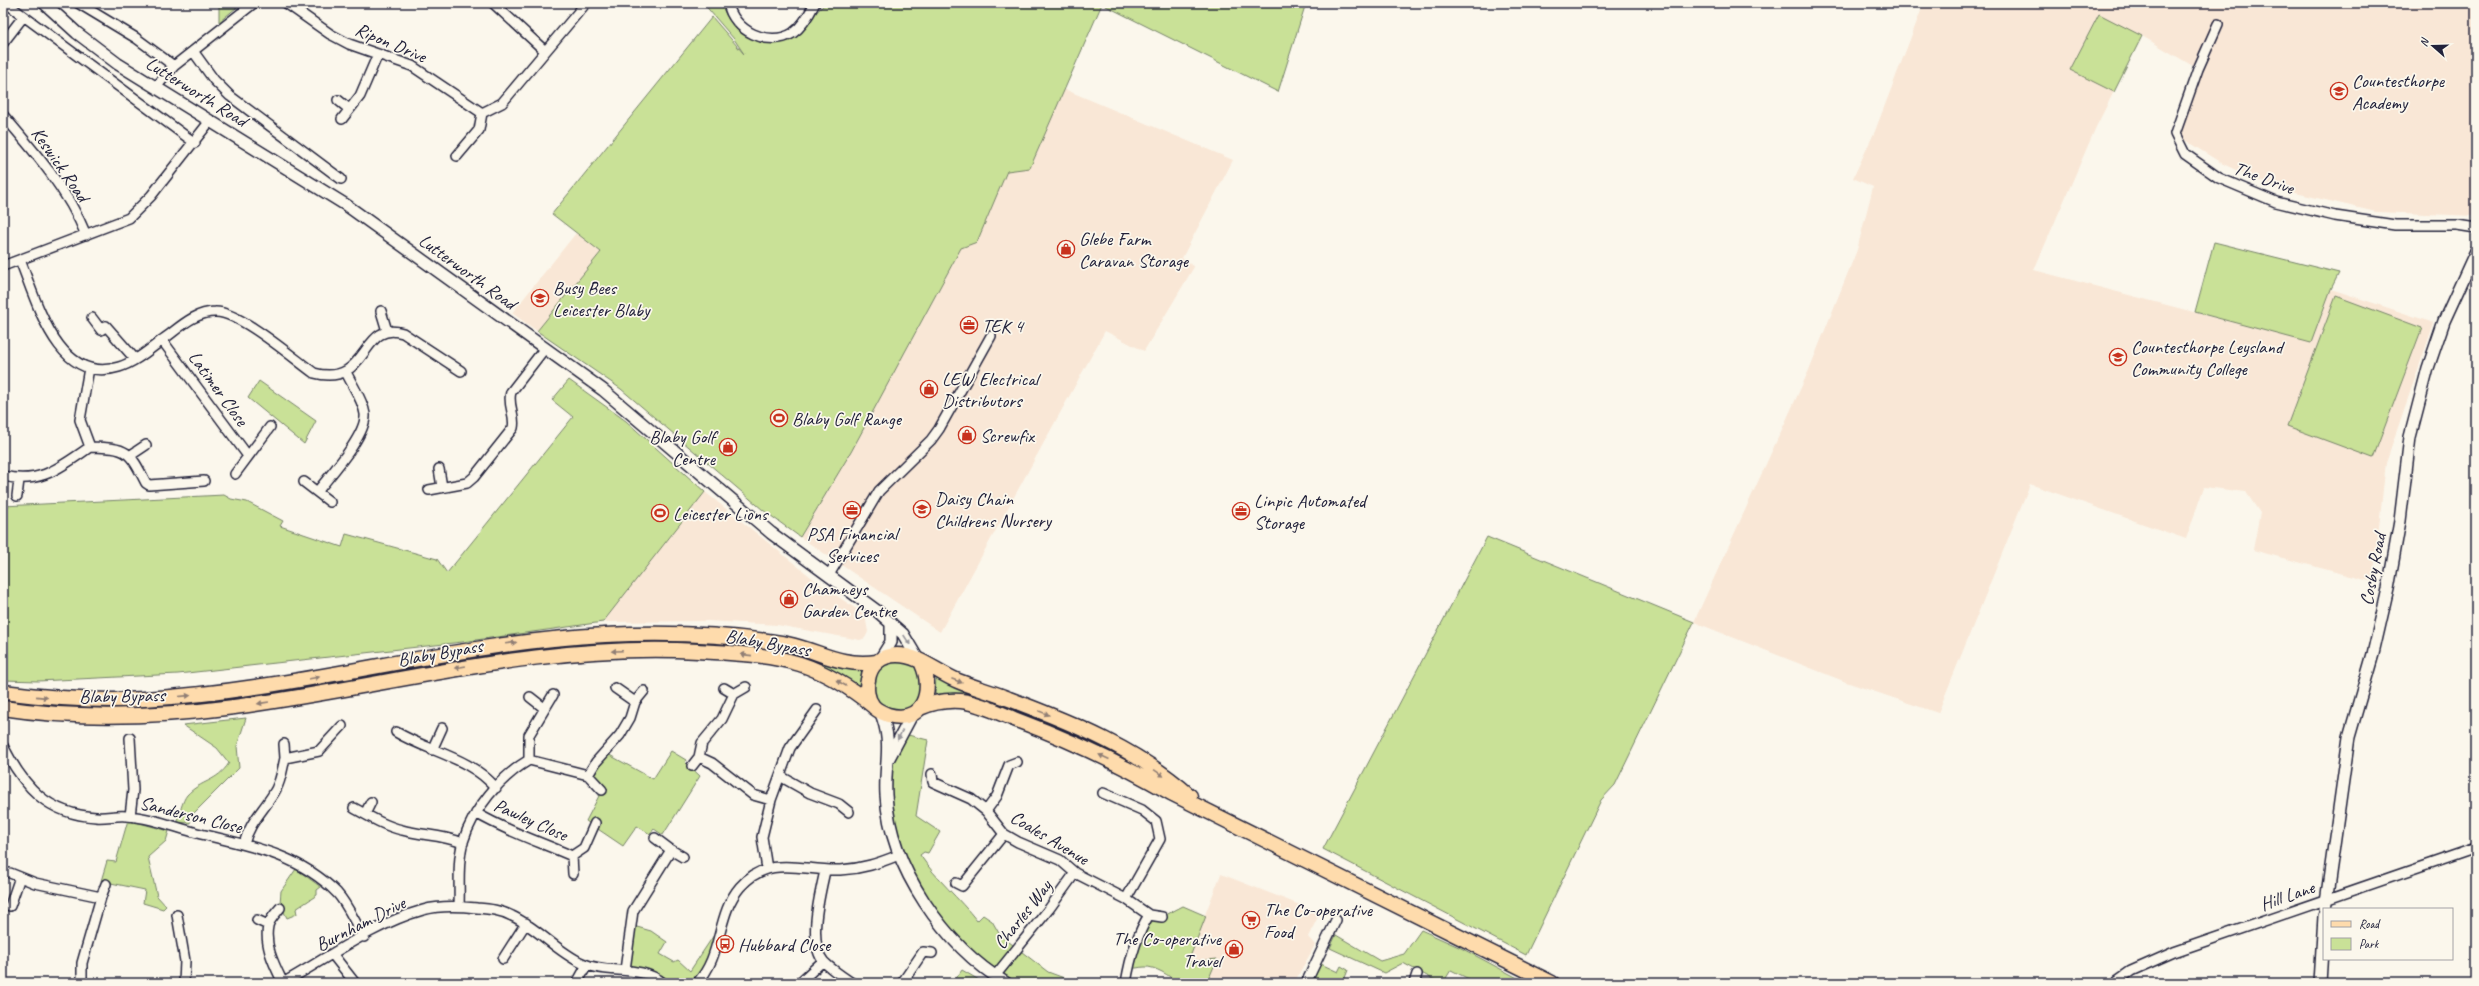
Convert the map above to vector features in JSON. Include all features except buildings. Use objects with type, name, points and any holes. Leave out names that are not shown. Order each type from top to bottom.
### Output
[{"type":"main road","name":"Blaby Bypass","points":[[3,692],[104,700],[194,695],[284,683],[478,648],[539,640],[608,635],[705,636],[790,645],[851,664],[879,660]]},
{"type":"main road","name":"Blaby Bypass","points":[[3,708],[86,716],[176,713],[278,700],[478,664],[529,657],[599,651],[660,650],[765,657],[799,664],[838,681],[876,709]]},
{"type":"main road","points":[[1201,806],[1179,786],[1100,736],[1008,698],[954,680],[921,662],[897,655],[879,660],[871,669],[867,683],[869,698],[876,709],[900,716],[916,711],[932,702],[951,701],[982,706],[1080,746],[1552,983]]},
{"type":"main road","points":[[916,711],[928,694],[928,686],[921,662]]},
{"type":"street","points":[[6,3],[195,143]]},
{"type":"street","name":"Lutterworth Road","points":[[44,3],[77,33],[118,64],[346,205],[628,409],[705,479],[771,533],[903,634],[921,662]]},
{"type":"street","name":"Lutterworth Road","points":[[78,3],[136,38],[174,66]]},
{"type":"street","points":[[156,87],[174,66],[254,3]]},
{"type":"street","name":"Ripon Drive","points":[[286,3],[330,34],[349,44],[412,66],[482,113]]},
{"type":"street","points":[[492,3],[546,51]]},
{"type":"street","points":[[457,156],[479,130],[482,113],[502,103],[586,3]]},
{"type":"street","points":[[728,3],[733,17],[742,27],[754,35],[771,38],[793,33],[804,22],[815,3]]},
{"type":"street","points":[[3,43],[23,17]]},
{"type":"street","name":"The Drive","points":[[2218,24],[2195,76],[2175,134],[2185,154],[2219,178],[2276,202],[2335,216],[2395,225],[2457,225],[2476,228]]},
{"type":"street","name":"Lutterworth Road","points":[[194,51],[214,80],[230,96],[341,179]]},
{"type":"street","points":[[342,119],[368,82],[378,54]]},
{"type":"street","points":[[338,100],[349,109]]},
{"type":"street","name":"Keswick Road","points":[[3,115],[49,173],[77,216],[86,235]]},
{"type":"street","points":[[3,266],[129,218],[151,196],[195,143],[210,121]]},
{"type":"street","points":[[457,141],[464,147]]},
{"type":"street","name":"Cosby Road","points":[[2325,904],[2349,737],[2373,654],[2388,589],[2400,521],[2410,437],[2428,368],[2444,322],[2476,251]]},
{"type":"street","points":[[20,260],[53,340],[64,353],[74,361],[89,368],[111,369],[135,359],[193,317],[215,312],[239,319],[314,373],[330,376],[346,372],[356,363],[374,339],[387,331],[403,333],[461,371]]},
{"type":"street","points":[[381,311],[387,331]]},
{"type":"street","points":[[92,318],[101,330],[106,326],[135,359]]},
{"type":"street","points":[[829,576],[879,491],[931,440],[939,429],[991,336]]},
{"type":"street","name":"Latimer Close","points":[[162,340],[248,456]]},
{"type":"street","points":[[428,490],[468,484],[510,434],[514,423],[508,400],[511,392],[545,348]]},
{"type":"street","points":[[89,368],[80,420],[90,447]]},
{"type":"street","points":[[317,492],[358,437],[364,423],[363,407],[346,372]]},
{"type":"street","points":[[235,474],[270,427]]},
{"type":"street","points":[[131,455],[146,445]]},
{"type":"street","points":[[3,476],[19,480],[42,478],[60,468],[90,447],[106,447],[127,452],[131,455],[146,483],[149,485],[204,481]]},
{"type":"street","points":[[439,469],[442,487]]},
{"type":"street","points":[[17,496],[19,480]]},
{"type":"street","points":[[304,482],[330,502]]},
{"type":"street","points":[[879,660],[892,642],[890,623]]},
{"type":"street","points":[[692,766],[699,757],[702,743],[722,720],[734,694],[746,687]]},
{"type":"street","points":[[615,688],[635,702]]},
{"type":"street","points":[[724,688],[734,694]]},
{"type":"street","points":[[588,775],[596,762],[620,734],[630,718],[635,702],[644,691]]},
{"type":"street","points":[[459,906],[462,843],[476,813],[486,798],[529,760],[529,735],[553,695]]},
{"type":"street","points":[[530,697],[544,708]]},
{"type":"street","points":[[876,709],[888,738],[889,758],[886,795],[891,835],[908,876],[940,922],[962,948],[995,976],[1006,983]]},
{"type":"street","points":[[767,869],[762,838],[771,800],[790,748],[817,710]]},
{"type":"street","points":[[889,758],[916,711]]},
{"type":"street","points":[[285,758],[319,752],[342,726]]},
{"type":"street","points":[[432,750],[442,728]]},
{"type":"street","points":[[396,732],[416,744],[474,767],[485,774],[496,788]]},
{"type":"street","points":[[130,738],[133,790],[130,816]]},
{"type":"street","points":[[244,844],[248,828],[273,795],[282,776],[285,758],[284,744]]},
{"type":"street","name":"Sanderson Close","points":[[3,746],[20,777],[33,793],[55,807],[76,815],[97,818],[130,816],[244,844],[305,867],[337,894],[364,937]]},
{"type":"street","points":[[699,757],[712,763],[753,795],[771,800]]},
{"type":"street","points":[[529,760],[588,775],[602,790]]},
{"type":"street","points":[[986,811],[997,796],[1009,765],[1017,762]]},
{"type":"street","points":[[780,776],[810,793],[839,804],[849,812]]},
{"type":"street","name":"Coales Avenue","points":[[931,782],[971,799],[986,811],[1004,834],[1060,860],[1074,873],[1126,899],[1149,915],[1162,917]]},
{"type":"street","points":[[1103,793],[1115,800],[1142,810],[1156,821],[1160,839],[1126,899]]},
{"type":"street","points":[[1110,808],[1115,800]]},
{"type":"street","points":[[365,814],[371,802]]},
{"type":"street","points":[[354,808],[379,822],[403,831],[446,836],[462,843]]},
{"type":"street","name":"Pawley Close","points":[[476,813],[508,830],[544,843],[572,856]]},
{"type":"street","name":"Pawley Close","points":[[572,856],[584,848],[595,823]]},
{"type":"street","points":[[961,887],[1004,834]]},
{"type":"street","points":[[655,838],[683,857]]},
{"type":"street","name":"Hill Lane","points":[[2114,983],[2131,971],[2174,952],[2325,904],[2476,848]]},
{"type":"street","points":[[625,970],[633,911],[671,850]]},
{"type":"street","points":[[697,983],[712,961],[729,904],[741,886],[767,869],[796,865],[825,871],[871,866],[899,855]]},
{"type":"street","name":"Pawley Close","points":[[572,856],[572,874]]},
{"type":"street","points":[[825,871],[815,933],[823,961],[852,983]]},
{"type":"street","points":[[10,873],[35,883],[101,897]]},
{"type":"street","name":"Charles Way","points":[[995,976],[1049,909],[1074,873]]},
{"type":"street","points":[[10,906],[20,877]]},
{"type":"street","points":[[82,983],[82,963],[106,884]]},
{"type":"street","name":"Burnham Drive","points":[[283,983],[397,920],[424,910],[459,906],[493,910],[526,923],[572,958],[587,966],[625,970],[645,974],[663,983]]},
{"type":"street","points":[[280,908],[268,925],[270,953],[283,983]]},
{"type":"street","points":[[177,912],[185,961],[184,983]]},
{"type":"street","points":[[1126,983],[1131,958],[1142,926],[1149,915]]},
{"type":"street","points":[[257,920],[268,925]]},
{"type":"street","points":[[1306,983],[1336,920]]},
{"type":"street","points":[[503,959],[526,923]]},
{"type":"street","points":[[2320,983],[2323,933]]},
{"type":"street","points":[[902,983],[926,950]]},
{"type":"street","points":[[333,955],[354,983]]},
{"type":"street","points":[[799,983],[823,961]]},
{"type":"street","points":[[577,983],[587,966]]},
{"type":"shaded area","name":"Countesthorpe Leysland Community College","points":[[1924,3],[2476,3],[2476,216],[2376,212],[2275,188],[2223,164],[2175,134],[2198,69],[2142,36],[2096,127],[2034,270],[2311,343],[2331,289],[2434,323],[2386,462],[2373,582],[2253,550],[2260,513],[2246,492],[2204,487],[2186,539],[2030,484],[1938,713],[1846,682],[1694,622],[1809,370],[1857,250],[1873,187],[1853,178],[1875,131]]},
{"type":"shaded area","points":[[1064,89],[1233,160],[1182,258],[1194,267],[1144,351],[1105,331],[940,632],[800,537],[851,452],[961,248],[977,242],[1007,170],[1030,168]]},
{"type":"shaded area","points":[[576,233],[601,252],[537,331],[512,313]]},
{"type":"shaded area","points":[[705,492],[821,585],[865,615],[868,632],[865,638],[860,640],[777,625],[707,621],[603,622]]},
{"type":"shaded area","points":[[1221,874],[1320,913],[1308,937],[1315,945],[1294,983],[1178,983]]},
{"type":"green space","points":[[219,3],[242,3],[219,22]]},
{"type":"green space","name":"Blaby Golf Centre","points":[[703,3],[722,3],[732,24],[741,33],[751,39],[774,43],[786,41],[797,36],[819,9],[828,3],[1306,3],[1278,92],[1102,4],[1030,168],[1007,171],[977,242],[961,248],[851,452],[800,537],[763,510],[621,389],[537,331],[601,252],[552,214],[712,17],[744,54],[734,39]]},
{"type":"green space","points":[[2099,14],[2142,36],[2114,92],[2070,70]]},
{"type":"green space","points":[[2214,242],[2339,273],[2331,289],[2311,343],[2195,312]]},
{"type":"green space","points":[[2336,296],[2422,328],[2373,458],[2287,426]]},
{"type":"green space","name":"Leicester Lions","points":[[569,380],[626,421],[705,492],[603,622],[462,642],[178,674],[38,681],[3,680],[3,506],[224,495],[231,499],[247,502],[283,521],[280,526],[342,547],[346,534],[437,559],[447,573],[573,417],[552,400]]},
{"type":"green space","points":[[259,381],[316,421],[304,444],[248,398]]},
{"type":"green space","points":[[1487,537],[1694,622],[1615,785],[1601,800],[1526,955],[1323,849]]},
{"type":"green space","points":[[617,640],[708,641],[788,650],[830,664],[865,670],[860,690],[839,675],[659,643],[595,645],[522,652],[449,663],[232,702],[124,710],[56,708],[3,702],[3,697],[83,705],[512,648]]},
{"type":"green space","points":[[898,661],[908,663],[916,668],[921,676],[923,686],[921,696],[916,704],[908,709],[898,711],[888,709],[880,704],[875,696],[873,686],[875,676],[880,668],[888,663]]},
{"type":"green space","points":[[936,678],[1031,713],[1026,717],[961,695],[935,694]]},
{"type":"green space","points":[[1040,717],[1119,757],[1035,721]]},
{"type":"green space","points":[[246,718],[237,746],[239,768],[191,816],[190,823],[176,822],[187,795],[198,786],[214,778],[229,763],[217,748],[183,725]]},
{"type":"green space","points":[[904,734],[928,740],[916,816],[940,832],[928,853],[924,852],[920,855],[926,864],[977,921],[983,915],[992,921],[1000,935],[1048,972],[1072,981],[1072,983],[1006,983],[975,961],[908,876],[891,796],[893,766],[889,758]]},
{"type":"green space","points":[[671,751],[686,760],[685,762],[700,776],[663,835],[654,829],[650,834],[637,826],[623,846],[586,821],[602,790],[588,775],[604,752],[653,779]]},
{"type":"green space","points":[[128,820],[169,831],[166,841],[148,857],[157,896],[166,906],[163,909],[143,903],[145,890],[101,881],[107,861],[116,862]]},
{"type":"green space","points":[[296,869],[321,887],[317,890],[317,895],[296,909],[297,914],[287,918],[283,910],[283,905],[280,903],[281,891]]},
{"type":"green space","points":[[1183,906],[1206,916],[1188,962],[1217,959],[1207,983],[1177,983],[1167,975],[1153,968],[1129,968],[1149,915],[1162,917]]},
{"type":"green space","points":[[630,925],[651,931],[667,942],[660,954],[674,962],[678,960],[690,971],[714,935],[721,932],[697,983],[663,983],[625,970]]},
{"type":"green space","points":[[1421,930],[1461,948],[1527,983],[1486,983],[1479,980],[1477,983],[1451,970],[1443,983],[1440,983],[1403,963],[1384,973],[1330,948],[1336,935],[1380,961],[1404,954]]},
{"type":"green space","points":[[1321,964],[1338,972],[1341,966],[1348,970],[1343,983],[1310,983]]},
{"type":"green space","points":[[962,970],[984,983],[953,983]]},
{"type":"place","name":"Countesthorpe Academy","points":[[2339,91]]},
{"type":"place","name":"Glebe Farm Caravan Storage","points":[[1066,249]]},
{"type":"place","name":"Busy Bees Leicester Blaby","points":[[540,298]]},
{"type":"place","name":"TEK 4","points":[[969,325]]},
{"type":"place","name":"Countesthorpe Leysland Community College","points":[[2118,357]]},
{"type":"place","name":"LEW Electrical Distributors","points":[[929,389]]},
{"type":"place","name":"Blaby Golf Range","points":[[779,418]]},
{"type":"place","name":"Screwfix","points":[[967,435]]},
{"type":"place","name":"Blaby Golf Centre","points":[[728,447]]},
{"type":"place","name":"Daisy Chain Childrens Nursery","points":[[922,509]]},
{"type":"place","name":"PSA Financial Services","points":[[852,510]]},
{"type":"place","name":"Linpic Automated Storage","points":[[1241,511]]},
{"type":"place","name":"Leicester Lions","points":[[660,513]]},
{"type":"place","name":"Chamneys Garden Centre","points":[[789,599]]},
{"type":"place","name":"The Co-operative Food","points":[[1251,920]]},
{"type":"place","name":"Hubbard Close","points":[[725,944]]},
{"type":"place","name":"The Co-operative Travel","points":[[1234,949]]}]
